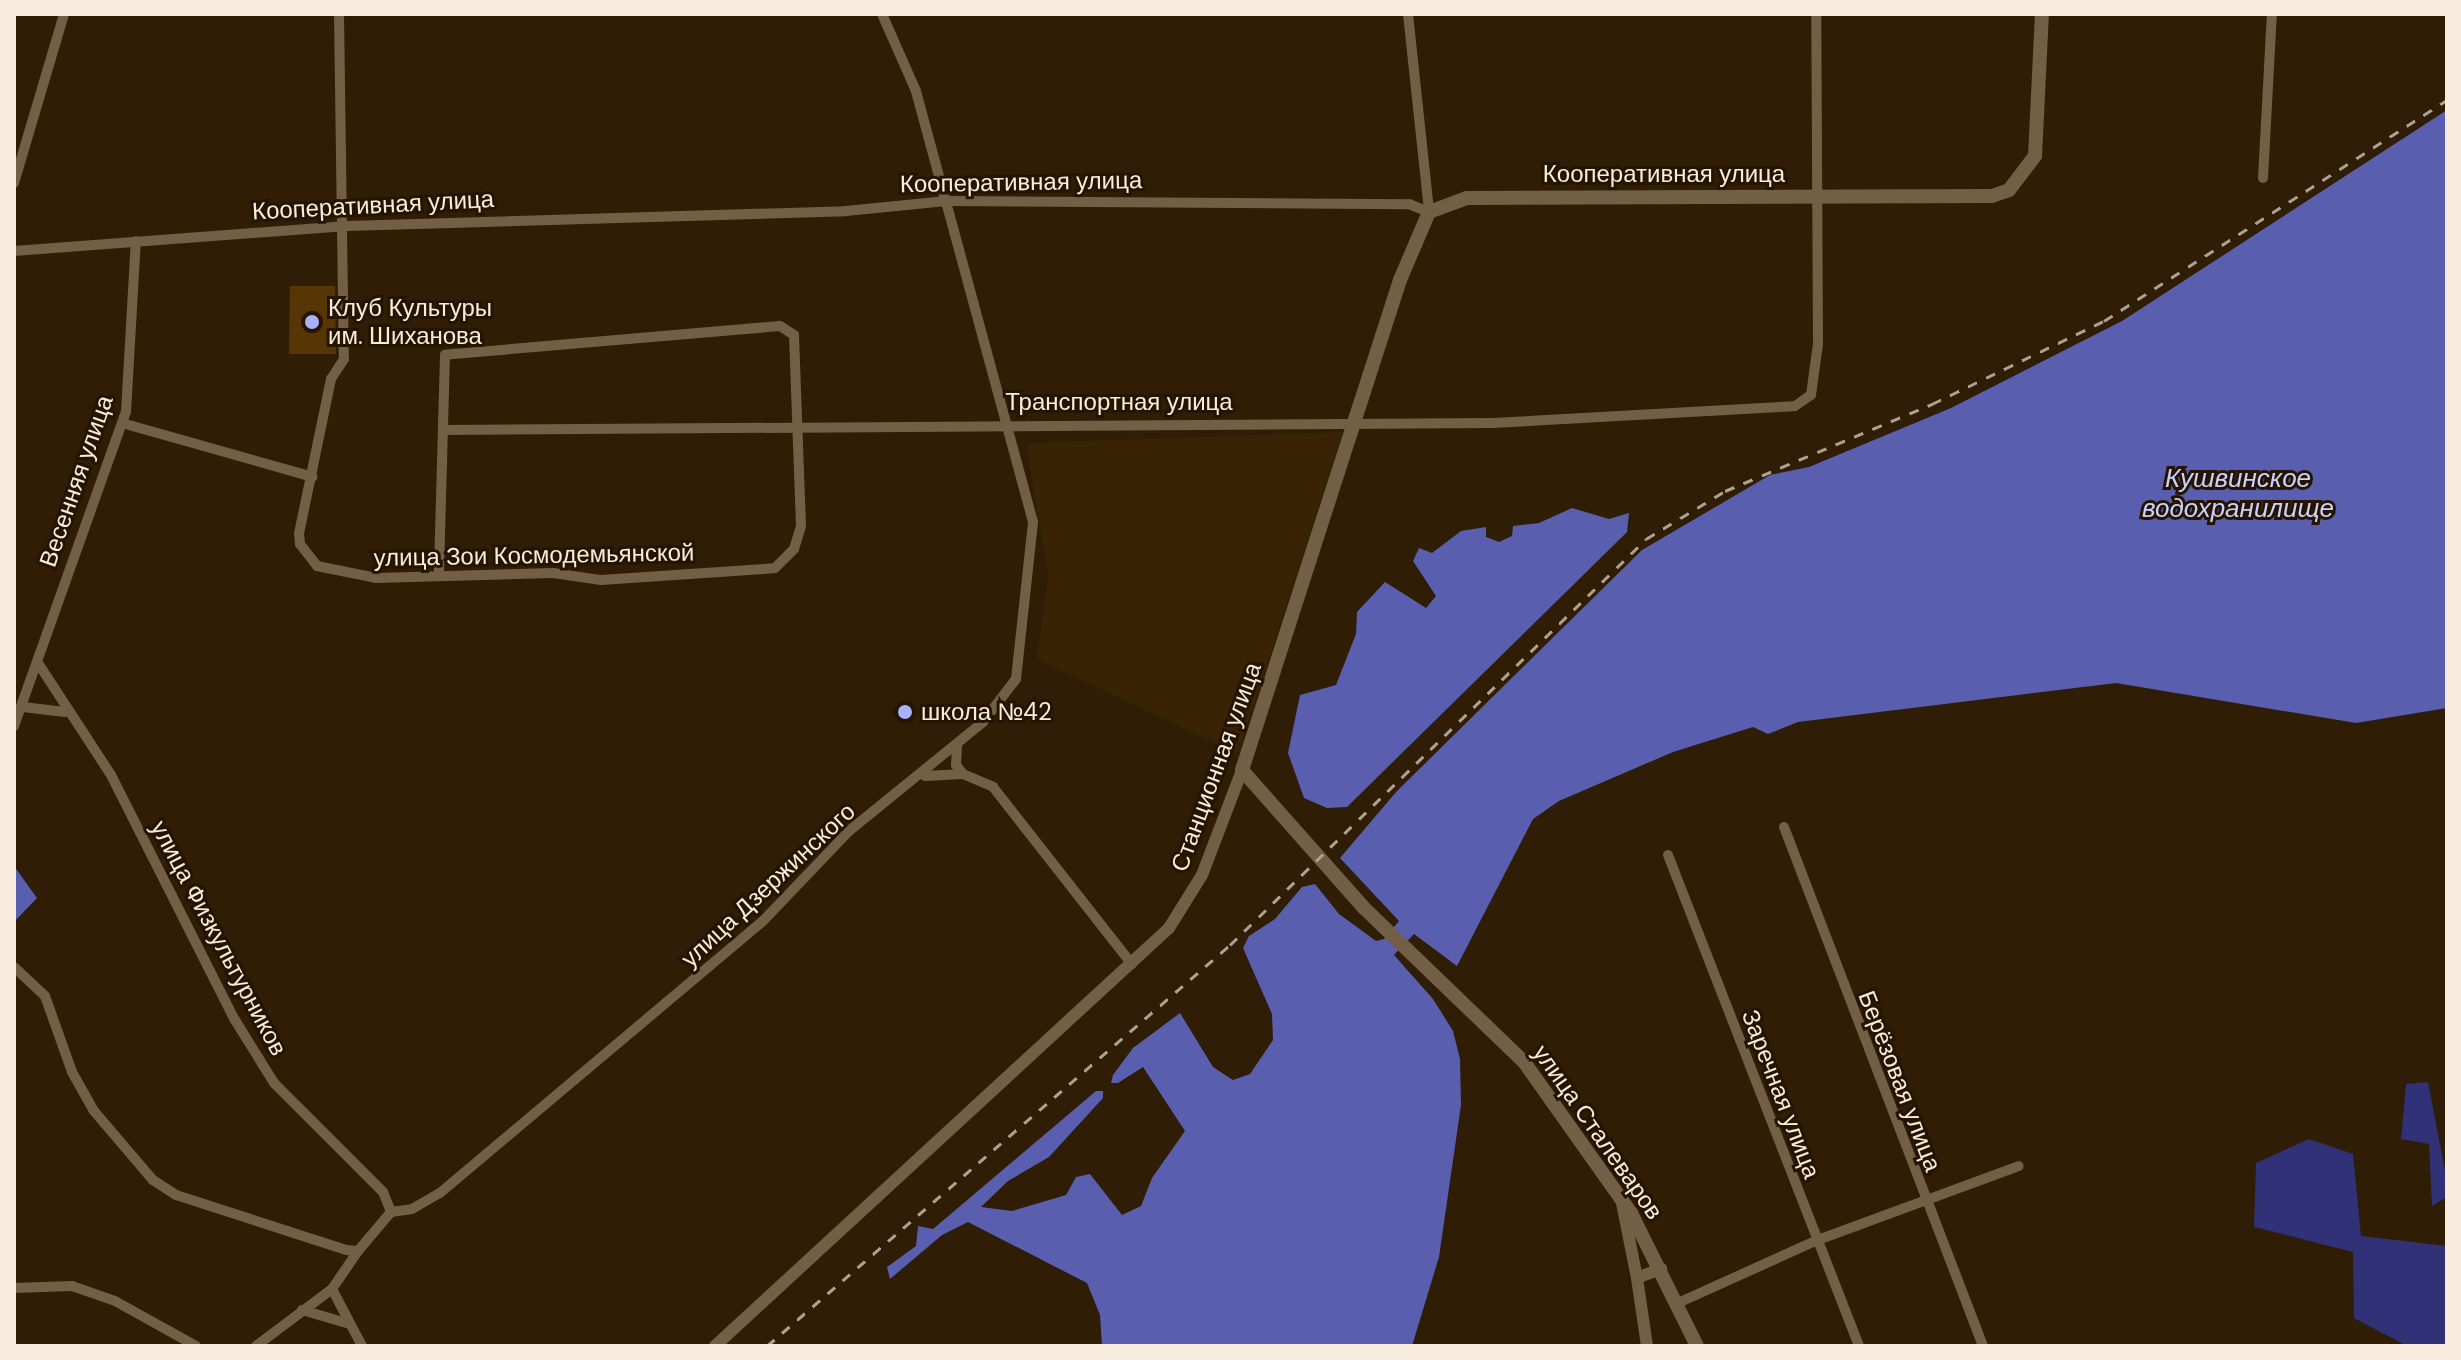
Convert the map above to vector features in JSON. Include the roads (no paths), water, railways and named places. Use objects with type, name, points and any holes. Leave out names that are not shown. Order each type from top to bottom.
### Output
[{"type":"main road","name":"Кооперативная улица","points":[[1429,212],[1467,198],[1992,196],[2020,181],[2035,156],[2042,14]]},
{"type":"main road","name":"Станционная улица","points":[[1242,770],[1354,423],[1429,212]]},
{"type":"main road","name":"улица Сталеваров","points":[[1242,770],[1364,908],[1430,967],[1524,1062],[1620,1196],[1661,1269],[1697,1346]]},
{"type":"street","points":[[14,183],[64,14]]},
{"type":"street","points":[[122,423],[313,477],[331,379],[344,359],[347,226],[339,14]]},
{"type":"street","name":"улица Дзержинского","points":[[391,1212],[412,1209],[701,976],[849,831],[922,777],[957,746],[1016,679],[1033,522],[1009,423],[916,91],[882,14]]},
{"type":"street","points":[[1408,14],[1429,212]]},
{"type":"street","points":[[1815,195],[1816,14]]},
{"type":"street","points":[[2263,178],[2272,14]]},
{"type":"street","name":"Транспортная улица","points":[[443,430],[1648,418],[1795,406],[1811,395],[1818,344],[1822,263],[1815,195]]},
{"type":"street","name":"Кооперативная улица","points":[[14,251],[347,226],[846,211],[947,201],[1409,204],[1429,212]]},
{"type":"street","name":"Весенняя улица","points":[[14,726],[38,663],[45,628],[122,423],[136,241]]},
{"type":"street","name":"улица Зои Космодемьянской","points":[[313,477],[300,544],[333,573],[553,573],[601,580],[775,568],[794,549],[801,526],[791,330],[780,326],[445,355],[443,430]]},
{"type":"street","points":[[439,575],[443,430]]},
{"type":"street","name":"улица Физкультурников","points":[[38,663],[65,712],[111,775],[252,1050],[274,1083],[383,1192],[391,1212]]},
{"type":"street","points":[[23,707],[65,712]]},
{"type":"street","points":[[957,746],[956,765],[963,774]]},
{"type":"street","name":"Станционная улица","points":[[715,1346],[1132,964],[1193,893],[1242,770]]},
{"type":"street","points":[[922,777],[963,774],[993,787],[1090,902],[1132,964]]},
{"type":"street","name":"Берёзовая улица","points":[[1784,827],[1922,1198],[1983,1346]]},
{"type":"street","name":"Заречная улица","points":[[1668,855],[1815,1241],[1859,1346]]},
{"type":"street","points":[[14,967],[45,996],[72,1072],[94,1111],[153,1180],[199,1206],[358,1251]]},
{"type":"street","points":[[1678,1303],[1815,1241],[1922,1198],[2019,1166]]},
{"type":"street","points":[[1620,1196],[1647,1346]]},
{"type":"street","points":[[256,1346],[332,1289],[358,1251],[391,1212]]},
{"type":"street","points":[[346,1250],[349,1265]]},
{"type":"street","points":[[1637,1278],[1661,1269]]},
{"type":"street","points":[[14,1288],[72,1286],[115,1301],[196,1346]]},
{"type":"street","points":[[332,1289],[362,1346]]},
{"type":"street","points":[[302,1310],[350,1324]]},
{"type":"water","name":"Кушвинское водохранилище","points":[[2447,110],[2447,708],[2356,723],[2116,683],[1798,722],[1768,734],[1753,727],[1673,752],[1559,801],[1533,819],[1457,966],[1414,934],[1394,955],[1433,999],[1453,1031],[1460,1059],[1461,1105],[1439,1257],[1412,1346],[1102,1346],[1100,1315],[1087,1283],[968,1222],[942,1235],[890,1279],[887,1267],[916,1246],[918,1226],[933,1229],[1096,1091],[1103,1091],[1103,1098],[1049,1157],[1008,1181],[981,1207],[1012,1211],[1066,1195],[1076,1177],[1090,1174],[1122,1215],[1141,1206],[1152,1178],[1185,1131],[1143,1067],[1118,1083],[1111,1083],[1113,1075],[1133,1048],[1180,1013],[1213,1067],[1233,1080],[1250,1074],[1273,1040],[1272,1014],[1243,948],[1249,936],[1275,919],[1302,887],[1315,884],[1339,914],[1376,941],[1384,939],[1399,921],[1340,858],[1397,791],[1642,550],[1770,475],[1809,467],[1951,408],[2122,321]]},
{"type":"water","points":[[1572,508],[1609,519],[1629,513],[1627,532],[1347,807],[1327,808],[1304,798],[1288,753],[1300,695],[1336,685],[1356,634],[1357,612],[1385,582],[1426,608],[1436,596],[1413,561],[1419,548],[1432,553],[1461,531],[1486,527],[1486,537],[1499,542],[1512,536],[1513,526],[1539,523]]},
{"type":"water","points":[[14,866],[37,898],[14,922]]},
{"type":"railway","points":[[767,1346],[1230,945],[1646,539],[1725,491],[1932,404],[2104,321],[2447,100]]},
{"type":"place","name":"Клуб Культуры им. Шиханова","points":[[312,322]]},
{"type":"place","name":"школа №42","points":[[905,712]]}]
